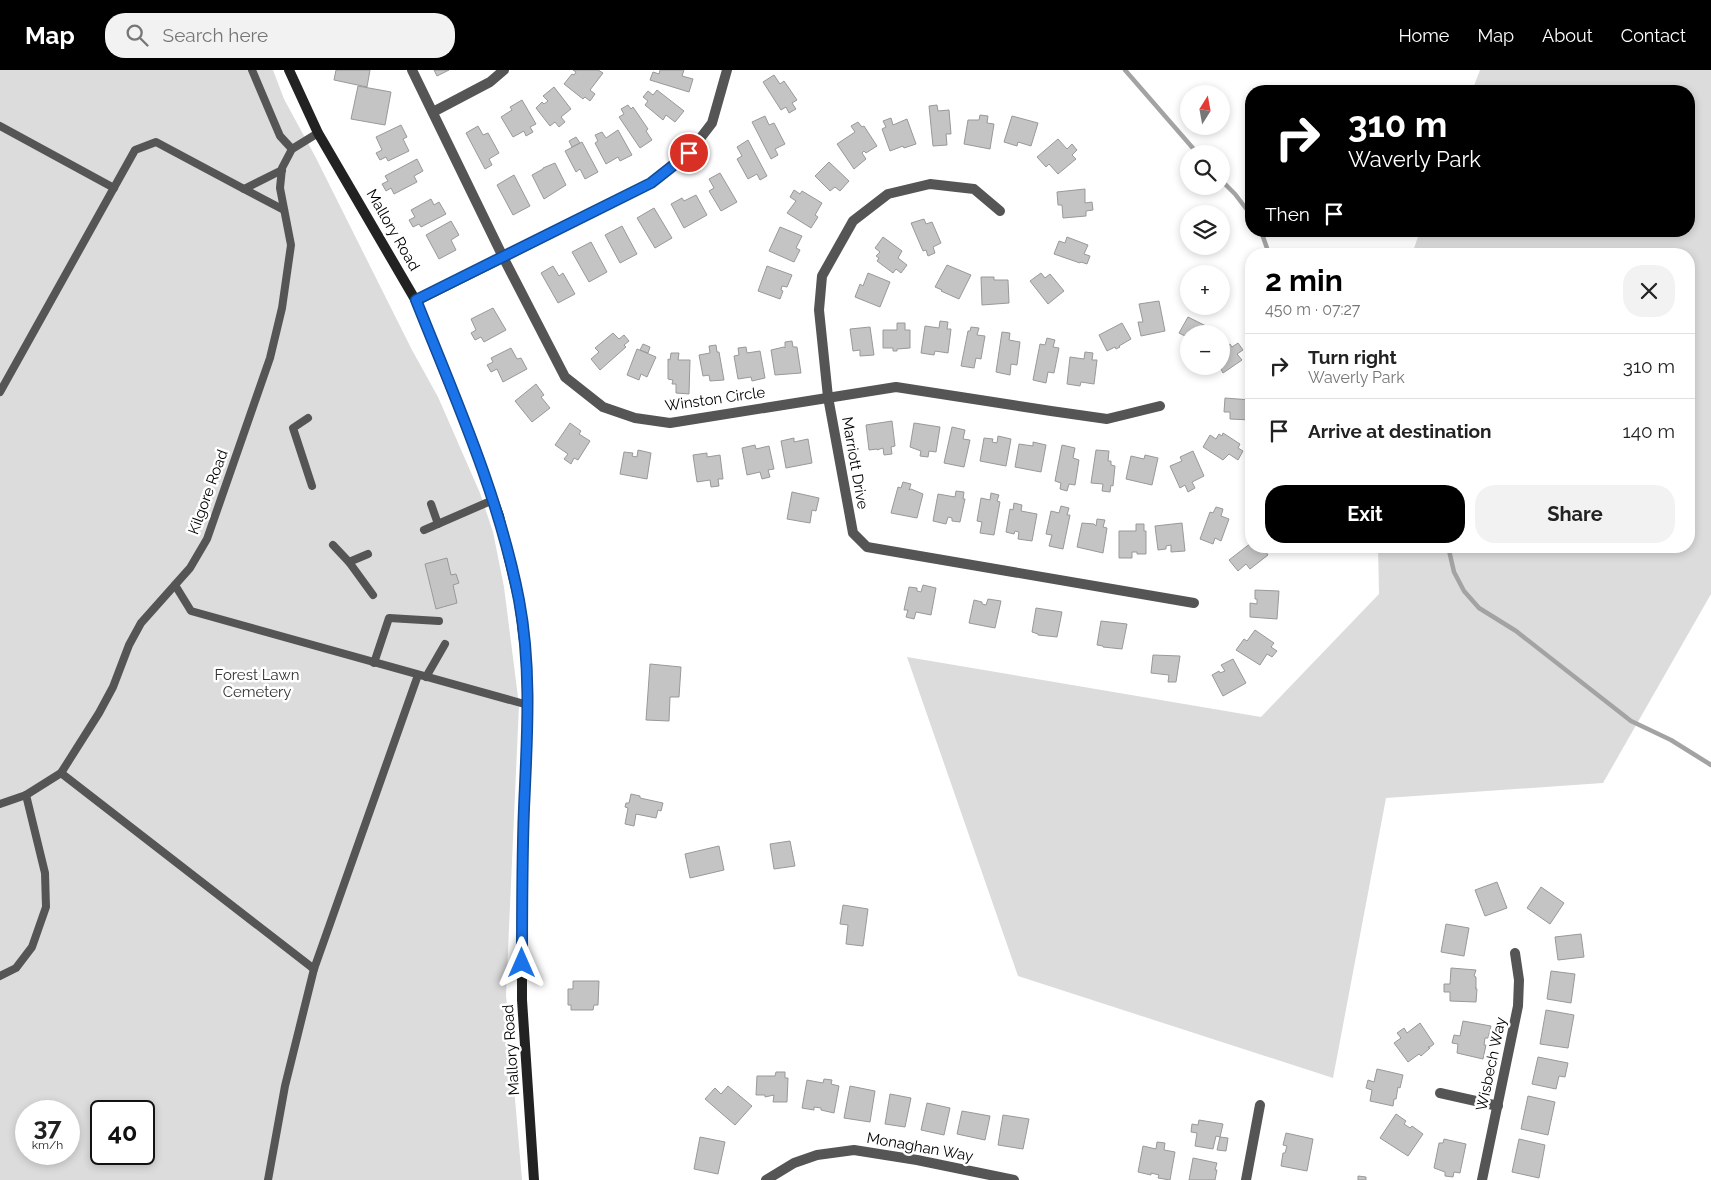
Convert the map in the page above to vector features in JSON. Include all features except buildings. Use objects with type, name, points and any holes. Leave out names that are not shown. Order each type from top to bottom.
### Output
[{"type":"street","name":"Mallory Road","points":[[289,70],[318,133],[416,300],[471,438],[499,516],[519,601],[526,656],[528,705],[522,870],[522,1000],[534,1180]]},
{"type":"street","name":"Winston Circle","points":[[412,70],[503,257],[565,377],[603,407],[635,418],[670,423],[896,387],[1107,419],[1160,406]]},
{"type":"street","points":[[433,112],[490,82],[504,70]]},
{"type":"street","points":[[416,300],[651,183],[689,153],[712,124],[727,70]]},
{"type":"street","name":"Marriott Drive","points":[[1000,211],[974,189],[930,184],[888,194],[853,221],[822,276],[819,310],[828,397],[853,533],[867,547],[1194,603]]},
{"type":"street","name":"Wisbech Way","points":[[1482,1180],[1518,1006],[1519,980],[1515,953]]},
{"type":"street","points":[[1440,1093],[1498,1106]]},
{"type":"street","points":[[1246,1180],[1260,1105]]},
{"type":"street","name":"Monaghan Way","points":[[766,1180],[794,1163],[817,1155],[854,1150],[917,1160],[1009,1180]]},
{"type":"lane","points":[[252,70],[280,136],[292,149],[318,133]]},
{"type":"lane","points":[[0,126],[114,188]]},
{"type":"lane","points":[[0,392],[135,150],[156,142],[284,210]]},
{"type":"lane","name":"Kilgore Road","points":[[0,804],[26,795],[61,773],[113,687],[129,644],[141,622],[190,568],[207,539],[270,358],[282,308],[290,245],[280,188],[282,170],[292,149]]},
{"type":"lane","points":[[244,190],[282,170]]},
{"type":"lane","points":[[308,418],[293,428],[312,486]]},
{"type":"lane","points":[[424,530],[493,500]]},
{"type":"lane","points":[[431,504],[438,524]]},
{"type":"lane","points":[[333,545],[349,562],[373,595]]},
{"type":"lane","points":[[349,562],[368,554]]},
{"type":"lane","points":[[175,585],[191,611],[528,705]]},
{"type":"lane","points":[[374,663],[389,618],[439,620]]},
{"type":"lane","points":[[268,1180],[286,1086],[314,969],[422,676],[445,644]]},
{"type":"lane","points":[[61,773],[314,969]]},
{"type":"lane","points":[[0,976],[16,968],[32,946],[46,907],[45,873],[26,795]]},
{"type":"green space","name":"Forest Lawn Cemetery","points":[[0,70],[273,70],[284,99],[316,158],[412,350],[438,397],[480,493],[493,532],[504,587],[519,705],[506,995],[522,1180],[0,1180]]},
{"type":"green space","points":[[1480,70],[1711,70],[1711,594],[1603,783],[1386,798],[1333,1078],[1018,976],[907,657],[1261,717],[1379,594],[1378,553],[1695,553],[1695,248],[1414,248],[1418,237],[1695,237],[1695,85],[1474,85]]},
{"type":"waterway","points":[[1125,70],[1190,145]]},
{"type":"waterway","points":[[1230,189],[1245,207]]},
{"type":"waterway","points":[[1263,237],[1267,248]]},
{"type":"waterway","points":[[1450,553],[1454,572],[1464,591],[1479,608],[1516,631],[1631,721],[1671,740],[1711,765]]},
{"type":"route","points":[[522,963],[522,870],[528,705],[526,656],[519,601],[499,516],[471,438],[416,300],[651,183],[689,153]]}]
